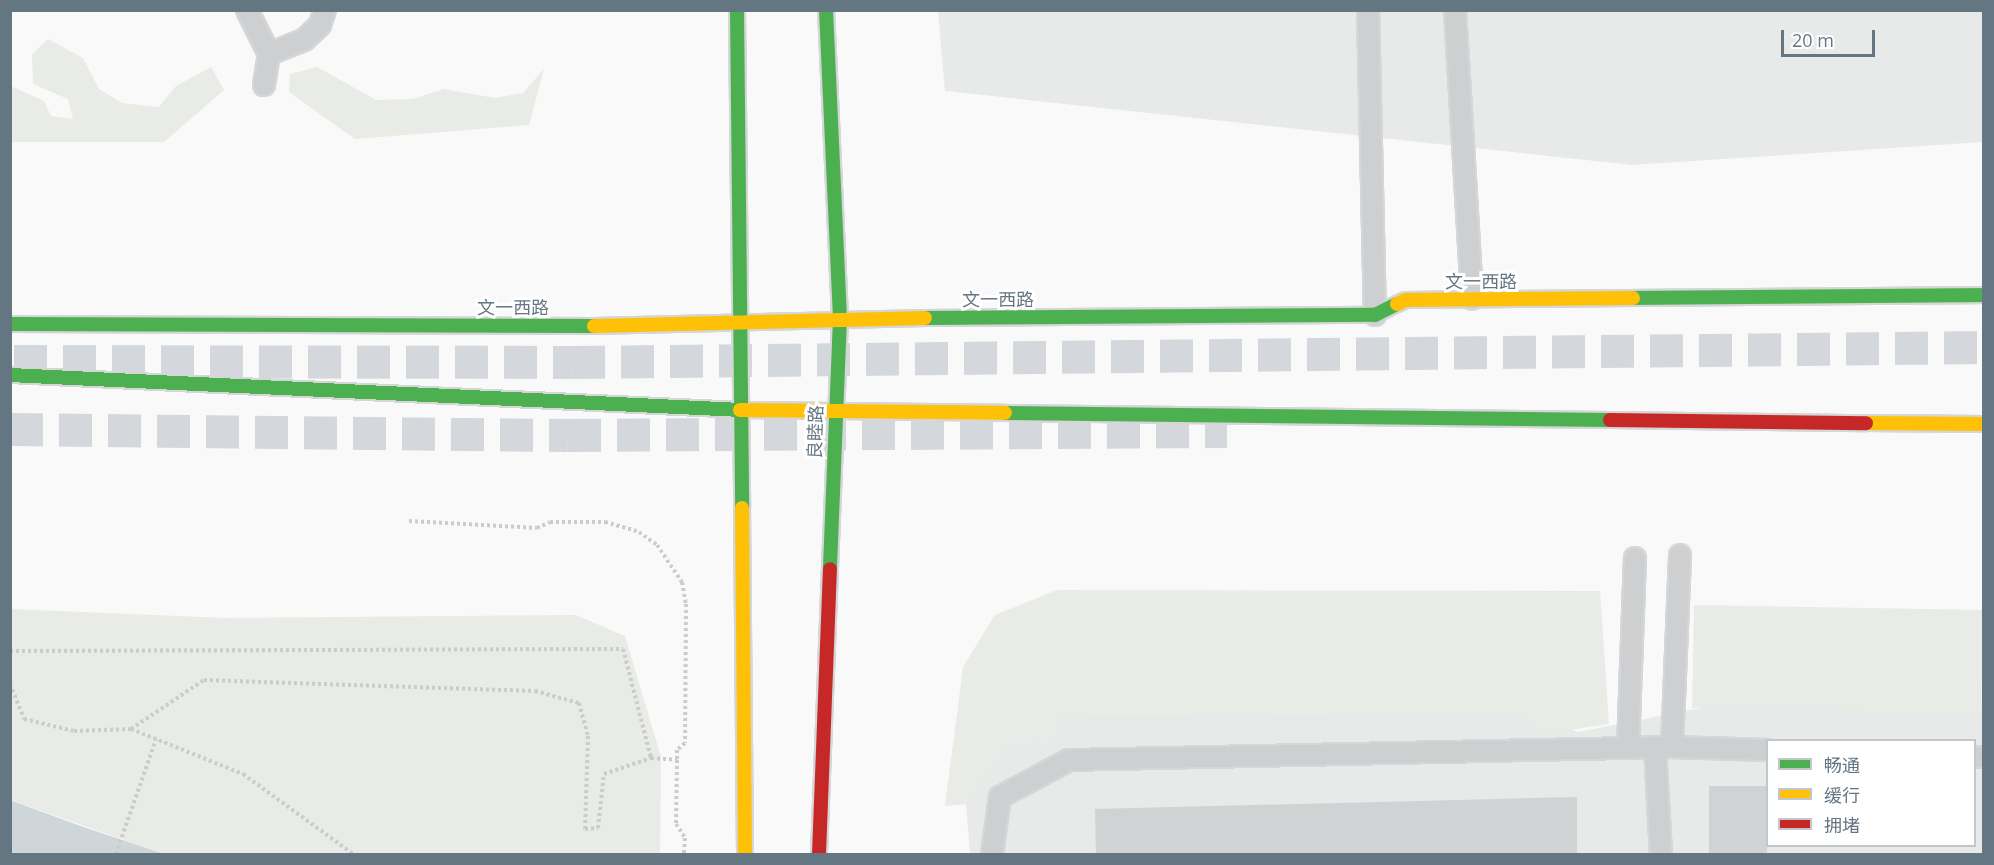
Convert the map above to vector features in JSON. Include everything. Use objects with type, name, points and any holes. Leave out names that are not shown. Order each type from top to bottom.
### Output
[{"type":"main road","points":[[737,10],[745,410],[745,855]]},
{"type":"main road","name":"良睦路","points":[[819,855],[834,411],[840,318],[826,10]]},
{"type":"main road","name":"文一西路","points":[[10,324],[743,326],[840,318],[1375,315],[1406,300],[1983,295]]},
{"type":"main road","points":[[10,375],[745,410],[1983,424]]},
{"type":"lane","points":[[247,10],[269,54],[264,85]]},
{"type":"lane","points":[[269,54],[304,40],[320,26],[325,10]]},
{"type":"lane","points":[[1368,10],[1375,315]]},
{"type":"lane","points":[[1455,10],[1472,299]]},
{"type":"lane","points":[[1661,855],[1663,747],[1680,555]]},
{"type":"lane","points":[[1628,748],[1635,558]]},
{"type":"lane","points":[[992,855],[1000,797],[1068,760],[1663,747],[1766,750]]},
{"type":"path","points":[[409,521],[537,528],[550,522],[605,522],[639,532],[657,545],[682,582],[686,604],[685,743],[677,760],[676,824],[685,838],[684,855]]},
{"type":"path","points":[[10,651],[623,649],[651,758]]},
{"type":"path","points":[[131,729],[204,680],[535,691],[579,702],[588,736],[585,829],[598,828],[604,774],[651,758],[677,760]]},
{"type":"path","points":[[10,684],[24,719],[74,731],[131,729],[243,774],[353,855]]},
{"type":"path","points":[[116,855],[156,739]]},
{"type":"shaded area","points":[[938,11],[1983,11],[1983,142],[1632,165],[945,91]]},
{"type":"shaded area","points":[[48,39],[83,58],[99,89],[122,103],[159,107],[176,86],[211,67],[224,90],[164,142],[11,142],[11,86],[44,101],[51,116],[73,119],[68,99],[33,84],[32,54]]},
{"type":"shaded area","points":[[317,67],[376,100],[413,99],[444,89],[495,98],[523,93],[544,69],[529,125],[355,139],[289,92],[290,74]]},
{"type":"shaded area","points":[[1057,590],[1600,591],[1609,724],[1534,735],[1526,711],[1063,714],[1057,740],[1010,742],[966,804],[945,806],[963,667],[995,615]]},
{"type":"shaded area","points":[[1694,605],[1983,610],[1981,713],[1692,708]]},
{"type":"shaded area","points":[[10,609],[225,618],[576,615],[625,636],[661,757],[660,854],[164,854],[11,800]]},
{"type":"shaded area","points":[[1983,705],[1983,854],[970,854],[966,804],[987,770],[1010,742],[1057,740],[1062,714],[1526,711],[1578,732],[1706,707]]},
{"type":"shaded area","points":[[10,800],[78,825],[164,854],[11,854]]},
{"type":"building","points":[[1709,786],[1766,786],[1767,854],[1709,854]]},
{"type":"building","points":[[1577,797],[1577,855],[1096,855],[1095,809]]},
{"type":"tunnel","points":[[14,361],[572,362],[1984,347]]},
{"type":"tunnel","points":[[10,429],[568,435],[1227,431]]},
{"type":"traffic: fast","points":[[737,10],[742,508]]},
{"type":"traffic: fast","points":[[826,10],[840,318],[830,569]]},
{"type":"traffic: fast","points":[[1633,298],[1984,295]]},
{"type":"traffic: fast","points":[[925,318],[1375,315],[1397,304]]},
{"type":"traffic: fast","points":[[10,324],[594,326]]},
{"type":"traffic: fast","points":[[10,375],[740,410]]},
{"type":"traffic: fast","points":[[1005,413],[1610,420]]},
{"type":"traffic: slow","points":[[1397,304],[1406,300],[1633,298]]},
{"type":"traffic: slow","points":[[594,326],[925,318]]},
{"type":"traffic: slow","points":[[740,410],[1005,413]]},
{"type":"traffic: slow","points":[[1866,423],[1984,424]]},
{"type":"traffic: slow","points":[[742,508],[745,854]]},
{"type":"traffic: jam","points":[[1610,420],[1866,423]]},
{"type":"traffic: jam","points":[[819,854],[830,569]]}]
